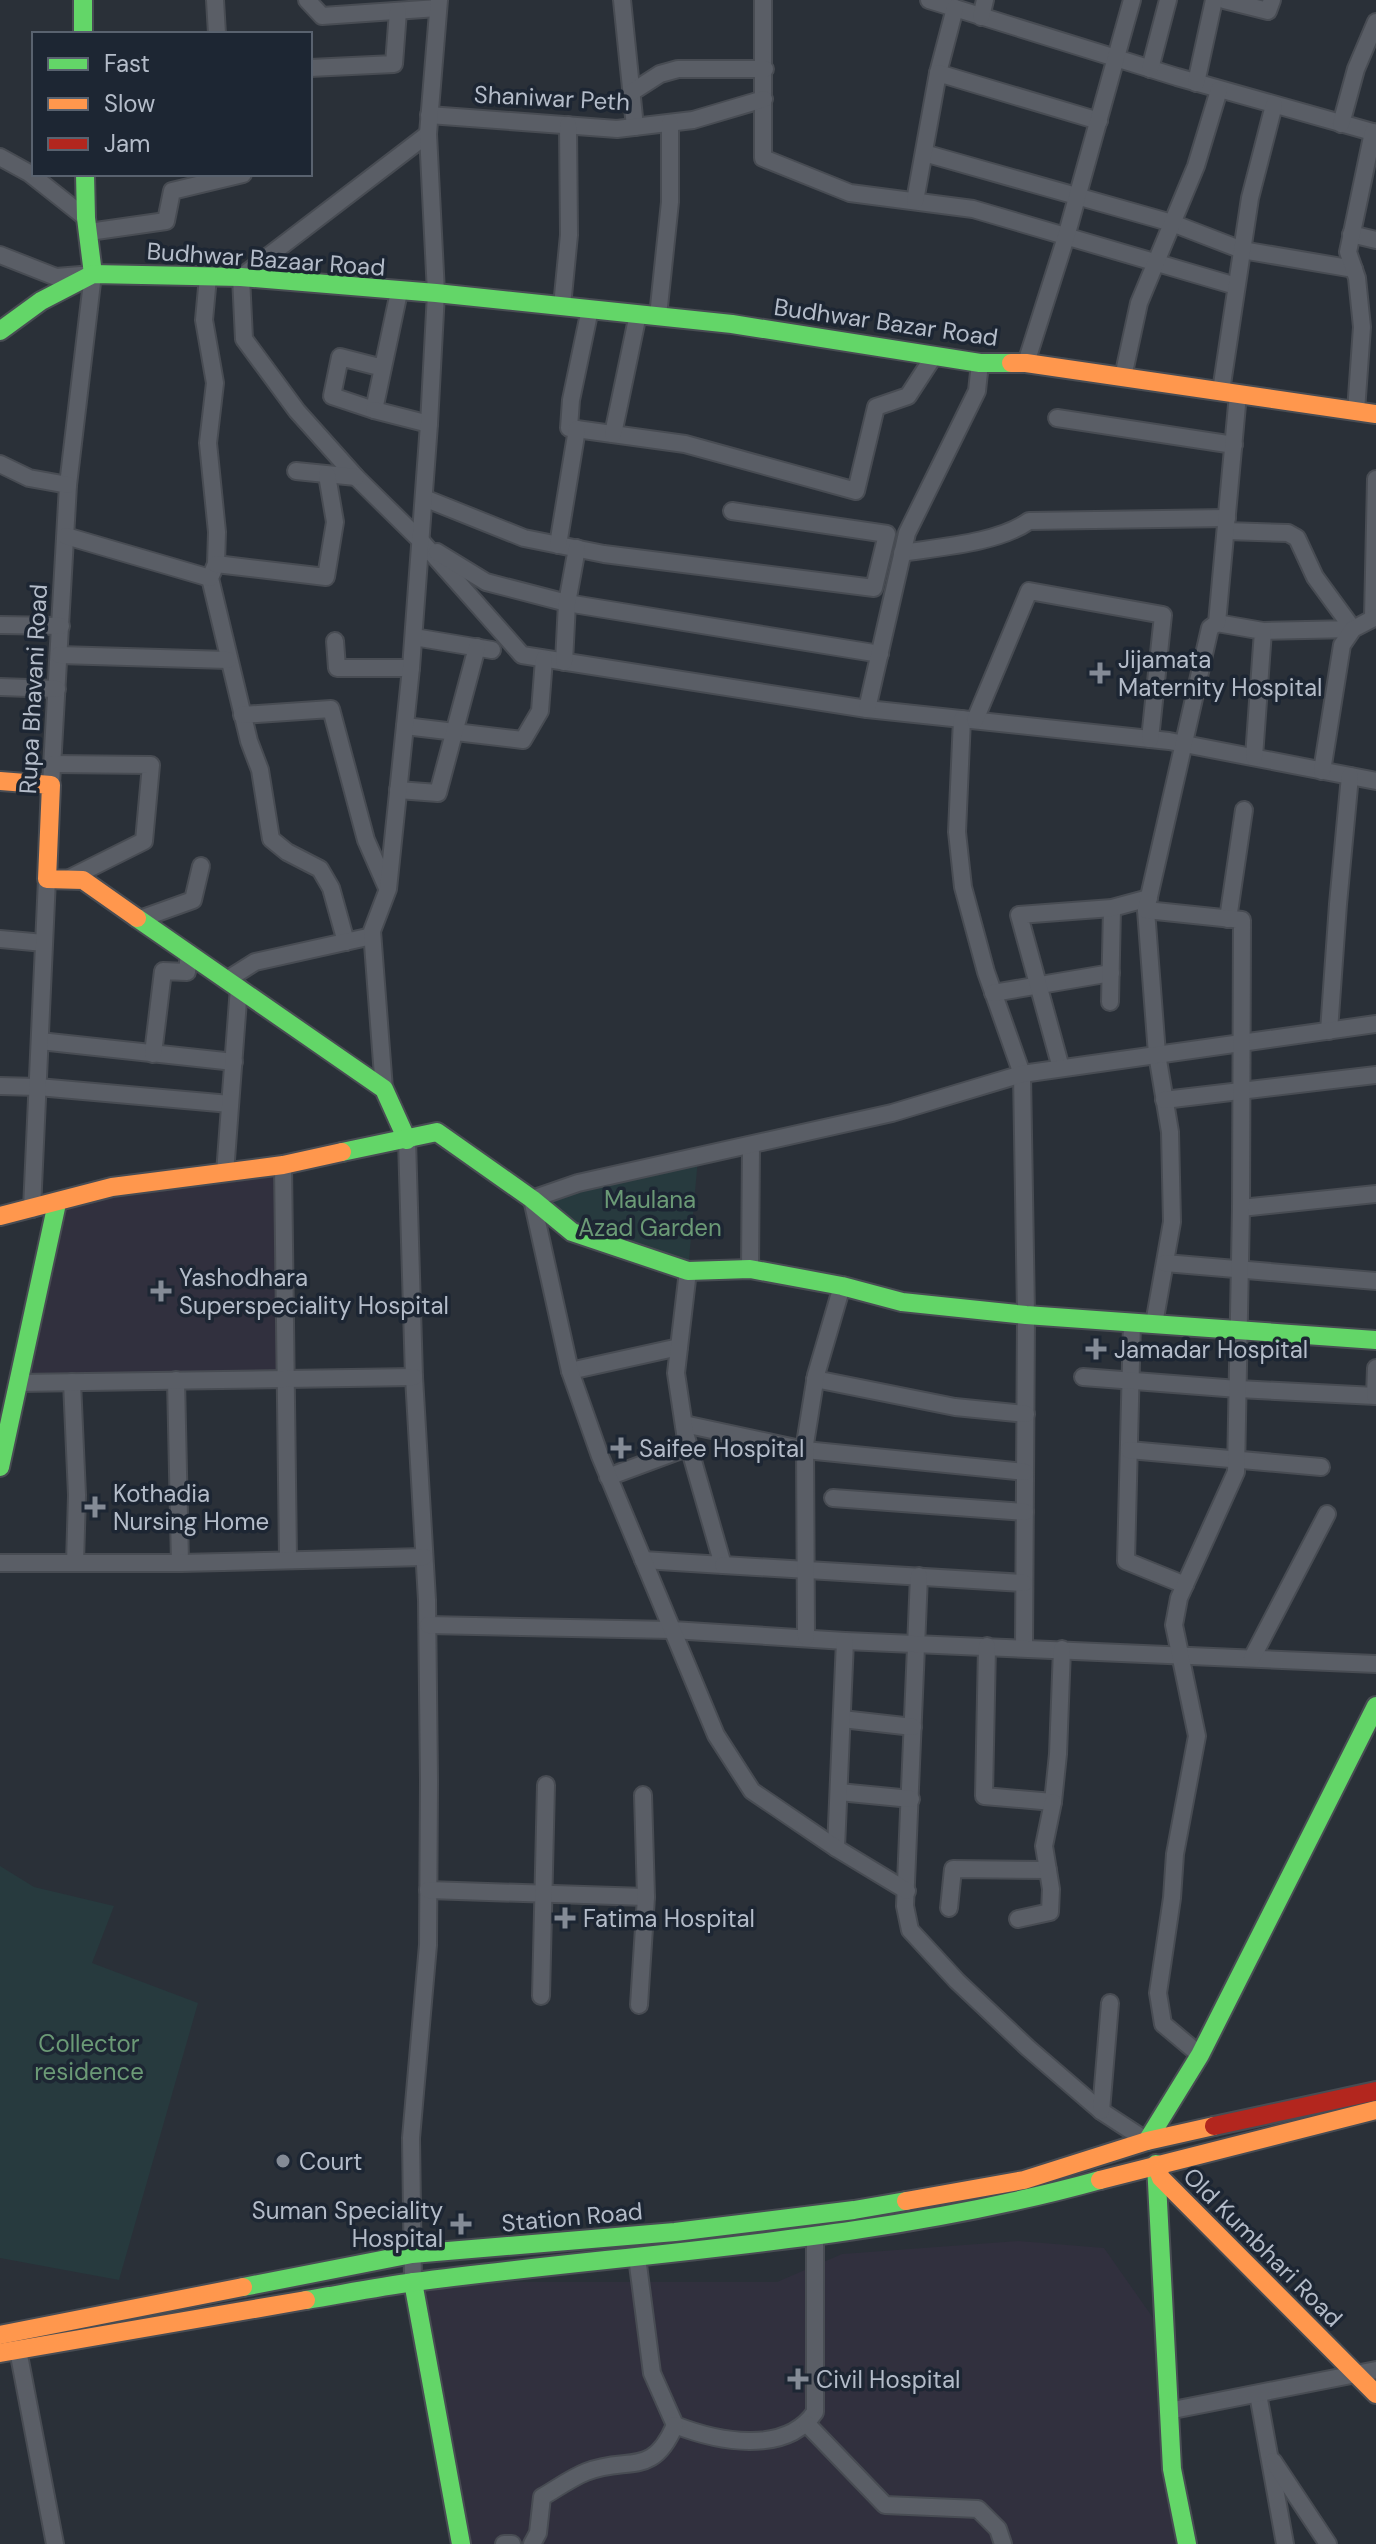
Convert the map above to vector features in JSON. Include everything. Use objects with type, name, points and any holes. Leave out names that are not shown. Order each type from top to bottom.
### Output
[{"type":"main road","points":[[83,0],[83,32]]},
{"type":"main road","name":"Rupa Bhavani Road","points":[[85,176],[93,274]]},
{"type":"main road","points":[[0,331],[41,301],[93,274]]},
{"type":"main road","name":"Budhwar Bazaar Road","points":[[93,274],[241,277],[436,293]]},
{"type":"main road","name":"Budhwar Bazar Road","points":[[436,293],[732,324],[980,363],[1026,363],[1376,414]]},
{"type":"main road","points":[[0,781],[51,785]]},
{"type":"main road","name":"Rupa Bhavani Road","points":[[51,785],[55,880]]},
{"type":"main road","points":[[55,880],[83,880],[384,1089],[407,1140]]},
{"type":"main road","points":[[0,1216],[112,1187],[283,1165],[437,1132],[532,1199],[572,1232],[688,1271],[750,1269],[842,1286],[902,1302],[1026,1315],[1376,1340]]},
{"type":"main road","points":[[0,1467],[57,1203]]},
{"type":"main road","points":[[1147,2141],[1200,2055],[1367,1739],[1376,1706]]},
{"type":"main road","name":"Station Road","points":[[0,2335],[412,2254],[675,2232],[854,2210],[1024,2180],[1147,2141],[1376,2091]]},
{"type":"main road","points":[[9,2352],[413,2282],[815,2236],[925,2219],[1037,2197],[1376,2110]]},
{"type":"main road","points":[[1156,2164],[1172,2469],[1187,2544]]},
{"type":"main road","name":"Old Kumbhari Road","points":[[1156,2164],[1161,2178],[1376,2394]]},
{"type":"main road","points":[[413,2282],[461,2544]]},
{"type":"street","points":[[215,0],[217,32]]},
{"type":"street","points":[[307,0],[322,16],[398,11],[439,4],[428,134],[436,293],[422,542],[388,889],[372,936],[384,1089]]},
{"type":"street","points":[[622,0],[635,127]]},
{"type":"street","points":[[763,0],[763,158],[850,193],[973,209],[1236,286]]},
{"type":"street","points":[[929,0],[955,8],[983,8],[1117,59],[1374,132],[1348,252],[1369,327],[1356,411]]},
{"type":"street","points":[[1026,363],[1066,237],[1132,0]]},
{"type":"street","points":[[1150,69],[1168,0]]},
{"type":"street","points":[[1196,83],[1214,0]]},
{"type":"street","points":[[1224,0],[1268,11],[1272,0]]},
{"type":"street","points":[[915,201],[938,73],[955,8]]},
{"type":"street","points":[[312,68],[394,64],[398,11]]},
{"type":"street","points":[[1341,124],[1356,69],[1376,22]]},
{"type":"street","points":[[632,92],[660,74],[678,69],[765,69]]},
{"type":"street","points":[[938,73],[1099,121]]},
{"type":"street","points":[[1123,377],[1139,303],[1196,166],[1219,90]]},
{"type":"street","name":"Shaniwar Peth","points":[[429,115],[617,129],[693,120],[764,99]]},
{"type":"street","points":[[1217,623],[1234,445],[1230,393],[1236,286],[1250,198],[1274,105]]},
{"type":"street","points":[[658,316],[670,202],[670,123]]},
{"type":"street","points":[[562,306],[569,235],[568,125]]},
{"type":"street","points":[[428,134],[241,277],[244,339],[297,411],[356,477],[422,542],[522,655],[867,709],[1150,739],[1376,781]]},
{"type":"street","points":[[924,153],[1172,223],[1242,250],[1354,269]]},
{"type":"street","points":[[0,157],[32,176]]},
{"type":"street","points":[[32,176],[87,225],[166,221],[172,191],[235,176]]},
{"type":"street","points":[[1351,234],[1376,240]]},
{"type":"street","points":[[0,255],[56,277],[93,274]]},
{"type":"street","name":"Rupa Bhavani Road","points":[[51,785],[68,485],[93,274]]},
{"type":"street","points":[[208,277],[204,320],[215,383],[208,443],[217,532],[213,571],[228,660],[260,770],[271,839],[287,852],[320,869],[331,888],[346,942]]},
{"type":"street","points":[[374,410],[399,292]]},
{"type":"street","points":[[590,309],[571,400],[569,428],[685,444],[856,491],[876,407],[908,396],[934,356]]},
{"type":"street","points":[[613,434],[638,314]]},
{"type":"street","points":[[383,368],[340,357],[332,396],[429,424]]},
{"type":"street","points":[[867,709],[907,533],[977,391],[980,363]]},
{"type":"street","points":[[1057,418],[1234,445]]},
{"type":"street","points":[[558,545],[577,429]]},
{"type":"street","points":[[0,464],[29,478],[68,485]]},
{"type":"street","points":[[296,471],[356,477]]},
{"type":"street","points":[[66,536],[213,571],[326,577],[335,522],[327,475]]},
{"type":"street","points":[[1322,771],[1342,645],[1353,629],[1374,617],[1376,479]]},
{"type":"street","points":[[424,498],[524,538],[558,545],[874,588],[887,534],[732,511]]},
{"type":"street","points":[[902,553],[1018,529],[1029,521],[1226,525],[1288,533],[1297,538],[1315,577],[1353,629]]},
{"type":"street","points":[[422,542],[486,582],[567,603],[880,654]]},
{"type":"street","points":[[564,662],[567,603],[577,548]]},
{"type":"street","points":[[1024,1648],[1026,1315],[1022,1074],[993,993],[963,887],[957,832],[968,720],[1029,591],[1163,615],[1150,739]]},
{"type":"street","points":[[1154,1324],[1172,1222],[1170,1132],[1157,1054],[1147,904],[1210,628],[1217,623],[1263,631],[1353,629]]},
{"type":"street","points":[[0,635],[0,625],[61,626]]},
{"type":"street","points":[[1254,757],[1263,631]]},
{"type":"street","points":[[398,790],[438,793],[454,732],[485,648],[414,637]]},
{"type":"street","points":[[335,641],[337,668],[411,668]]},
{"type":"street","points":[[59,655],[228,660]]},
{"type":"street","points":[[405,726],[523,740],[540,711],[544,659]]},
{"type":"street","points":[[0,687],[57,689]]},
{"type":"street","points":[[242,715],[331,709],[366,840],[388,889]]},
{"type":"street","points":[[53,764],[151,765],[144,841],[55,880]]},
{"type":"street","points":[[1329,1031],[1350,776]]},
{"type":"street","points":[[1228,919],[1244,810]]},
{"type":"street","points":[[140,919],[193,900],[201,866]]},
{"type":"street","name":"Rupa Bhavani Road","points":[[32,1209],[44,943],[55,880]]},
{"type":"street","points":[[1061,1068],[1019,915],[1147,904],[1242,920],[1240,1330],[1236,1472],[1179,1598],[1174,1625],[1197,1736],[1175,1854],[1158,1993],[1163,2024],[1200,2055]]},
{"type":"street","points":[[1110,1002],[1112,908]]},
{"type":"street","points":[[225,1173],[234,1062],[234,983],[255,962],[372,936]]},
{"type":"street","points":[[0,939],[44,943]]},
{"type":"street","points":[[153,1054],[163,971],[187,972],[189,953]]},
{"type":"street","points":[[993,993],[1111,973]]},
{"type":"street","points":[[907,1891],[752,1791],[716,1735],[608,1477],[570,1371],[532,1199],[578,1183],[892,1113],[1022,1074],[1376,1024]]},
{"type":"street","points":[[40,1041],[234,1062]]},
{"type":"street","points":[[1164,1100],[1376,1075]]},
{"type":"street","points":[[0,1086],[230,1104]]},
{"type":"street","points":[[407,1140],[414,1377],[428,1625],[428,1945],[411,2138],[413,2282]]},
{"type":"street","points":[[750,1269],[751,1146]]},
{"type":"street","points":[[283,1165],[288,1559]]},
{"type":"street","points":[[1241,1208],[1376,1194]]},
{"type":"street","points":[[1165,1263],[1376,1281]]},
{"type":"street","points":[[688,1271],[676,1373],[689,1447],[723,1565]]},
{"type":"street","points":[[806,1637],[805,1450],[815,1379],[842,1286]]},
{"type":"street","points":[[1132,1322],[1126,1561],[1185,1585]]},
{"type":"street","points":[[570,1371],[679,1347]]},
{"type":"street","points":[[1083,1377],[1376,1396],[1376,1368]]},
{"type":"street","points":[[18,1383],[414,1377]]},
{"type":"street","points":[[815,1379],[955,1407],[1026,1414]]},
{"type":"street","points":[[176,1380],[180,1563]]},
{"type":"street","points":[[72,1382],[77,1495],[75,1563]]},
{"type":"street","points":[[684,1424],[805,1450],[1025,1472]]},
{"type":"street","points":[[608,1477],[689,1447]]},
{"type":"street","points":[[1129,1450],[1321,1467]]},
{"type":"street","points":[[833,1498],[1025,1512]]},
{"type":"street","points":[[1252,1658],[1327,1514]]},
{"type":"street","points":[[0,1563],[180,1563],[424,1557]]},
{"type":"street","points":[[643,1560],[1024,1583]]},
{"type":"street","points":[[919,1576],[905,1906],[910,1930],[957,1981],[1028,2048],[1101,2111],[1147,2141]]},
{"type":"street","points":[[428,1625],[672,1630],[845,1641],[1376,1664]]},
{"type":"street","points":[[836,1848],[845,1641]]},
{"type":"street","points":[[987,1646],[984,1796],[1053,1802]]},
{"type":"street","points":[[1018,1919],[1050,1912],[1044,1846],[1058,1754],[1062,1649]]},
{"type":"street","points":[[842,1719],[913,1727]]},
{"type":"street","points":[[541,1996],[546,1785]]},
{"type":"street","points":[[839,1792],[911,1799]]},
{"type":"street","points":[[639,2005],[646,1897],[643,1795]]},
{"type":"street","points":[[949,1908],[953,1869],[1048,1870]]},
{"type":"street","points":[[428,1890],[646,1897]]},
{"type":"street","points":[[1101,2111],[1110,2003]]},
{"type":"street","points":[[637,2257],[652,2373],[675,2425],[706,2437],[738,2441],[775,2438],[807,2424],[815,2412],[815,2236]]},
{"type":"street","points":[[9,2352],[55,2544]]},
{"type":"street","points":[[1168,2411],[1376,2370]]},
{"type":"street","points":[[1258,2394],[1285,2544]]},
{"type":"street","points":[[807,2424],[885,2505],[978,2509],[998,2529],[1003,2544]]},
{"type":"street","points":[[532,2544],[538,2533],[542,2497],[588,2471],[645,2461],[665,2447],[675,2425]]},
{"type":"street","points":[[1270,2456],[1328,2544]]},
{"type":"street","points":[[504,2544],[512,2544]]},
{"type":"shaded area","name":"Yashodhara Superspeciality Hospital","points":[[283,1165],[286,1379],[18,1383],[57,1203]]},
{"type":"shaded area","name":"Civil Hospital","points":[[1019,2241],[1104,2248],[1163,2332],[1187,2544],[461,2544],[413,2282],[777,2282],[842,2254]]},
{"type":"green space","name":"Maulana Azad Garden","points":[[698,1158],[688,1271],[572,1232],[532,1199]]},
{"type":"green space","name":"Collector residence","points":[[0,1866],[34,1887],[114,1906],[92,1963],[198,2003],[119,2280],[0,2258]]},
{"type":"traffic: fast","points":[[83,0],[83,32]]},
{"type":"traffic: fast","points":[[85,176],[86,218],[93,274]]},
{"type":"traffic: fast","points":[[0,331],[41,301],[93,274],[241,277],[436,293],[732,324],[980,363],[1011,363]]},
{"type":"traffic: fast","points":[[137,918],[384,1089],[407,1140]]},
{"type":"traffic: fast","points":[[342,1152],[437,1132],[532,1199],[572,1232],[688,1271],[750,1269],[842,1286],[902,1302],[1026,1315],[1376,1340]]},
{"type":"traffic: fast","points":[[0,1467],[57,1203]]},
{"type":"traffic: fast","points":[[1147,2141],[1200,2055],[1376,1706]]},
{"type":"traffic: fast","points":[[1156,2164],[1172,2469],[1187,2544]]},
{"type":"traffic: fast","points":[[306,2300],[414,2282],[845,2232],[1016,2201],[1100,2180]]},
{"type":"traffic: fast","points":[[243,2287],[412,2254],[675,2232],[906,2201]]},
{"type":"traffic: fast","points":[[413,2282],[461,2544]]},
{"type":"traffic: slow","points":[[1011,363],[1376,414]]},
{"type":"traffic: slow","points":[[0,781],[51,785],[47,879],[83,880],[137,918]]},
{"type":"traffic: slow","points":[[0,1216],[112,1187],[283,1165],[342,1152]]},
{"type":"traffic: slow","points":[[1100,2180],[1376,2110]]},
{"type":"traffic: slow","points":[[906,2201],[1024,2180],[1147,2141],[1214,2126]]},
{"type":"traffic: slow","points":[[1156,2165],[1161,2178],[1376,2394]]},
{"type":"traffic: slow","points":[[0,2335],[243,2287]]},
{"type":"traffic: slow","points":[[0,2353],[306,2300]]},
{"type":"traffic: jam","points":[[1214,2126],[1376,2091]]},
{"type":"place","name":"Jijamata Maternity Hospital","points":[[1100,673]]},
{"type":"place","name":"Yashodhara Superspeciality Hospital","points":[[161,1291]]},
{"type":"place","name":"Jamadar Hospital","points":[[1096,1349]]},
{"type":"place","name":"Saifee Hospital","points":[[621,1448]]},
{"type":"place","name":"Kothadia Nursing Home","points":[[95,1507]]},
{"type":"place","name":"Fatima Hospital","points":[[565,1918]]},
{"type":"place","name":"Court","points":[[283,2161]]},
{"type":"place","name":"Suman Speciality Hospital","points":[[461,2224]]},
{"type":"place","name":"Civil Hospital","points":[[798,2379]]}]
